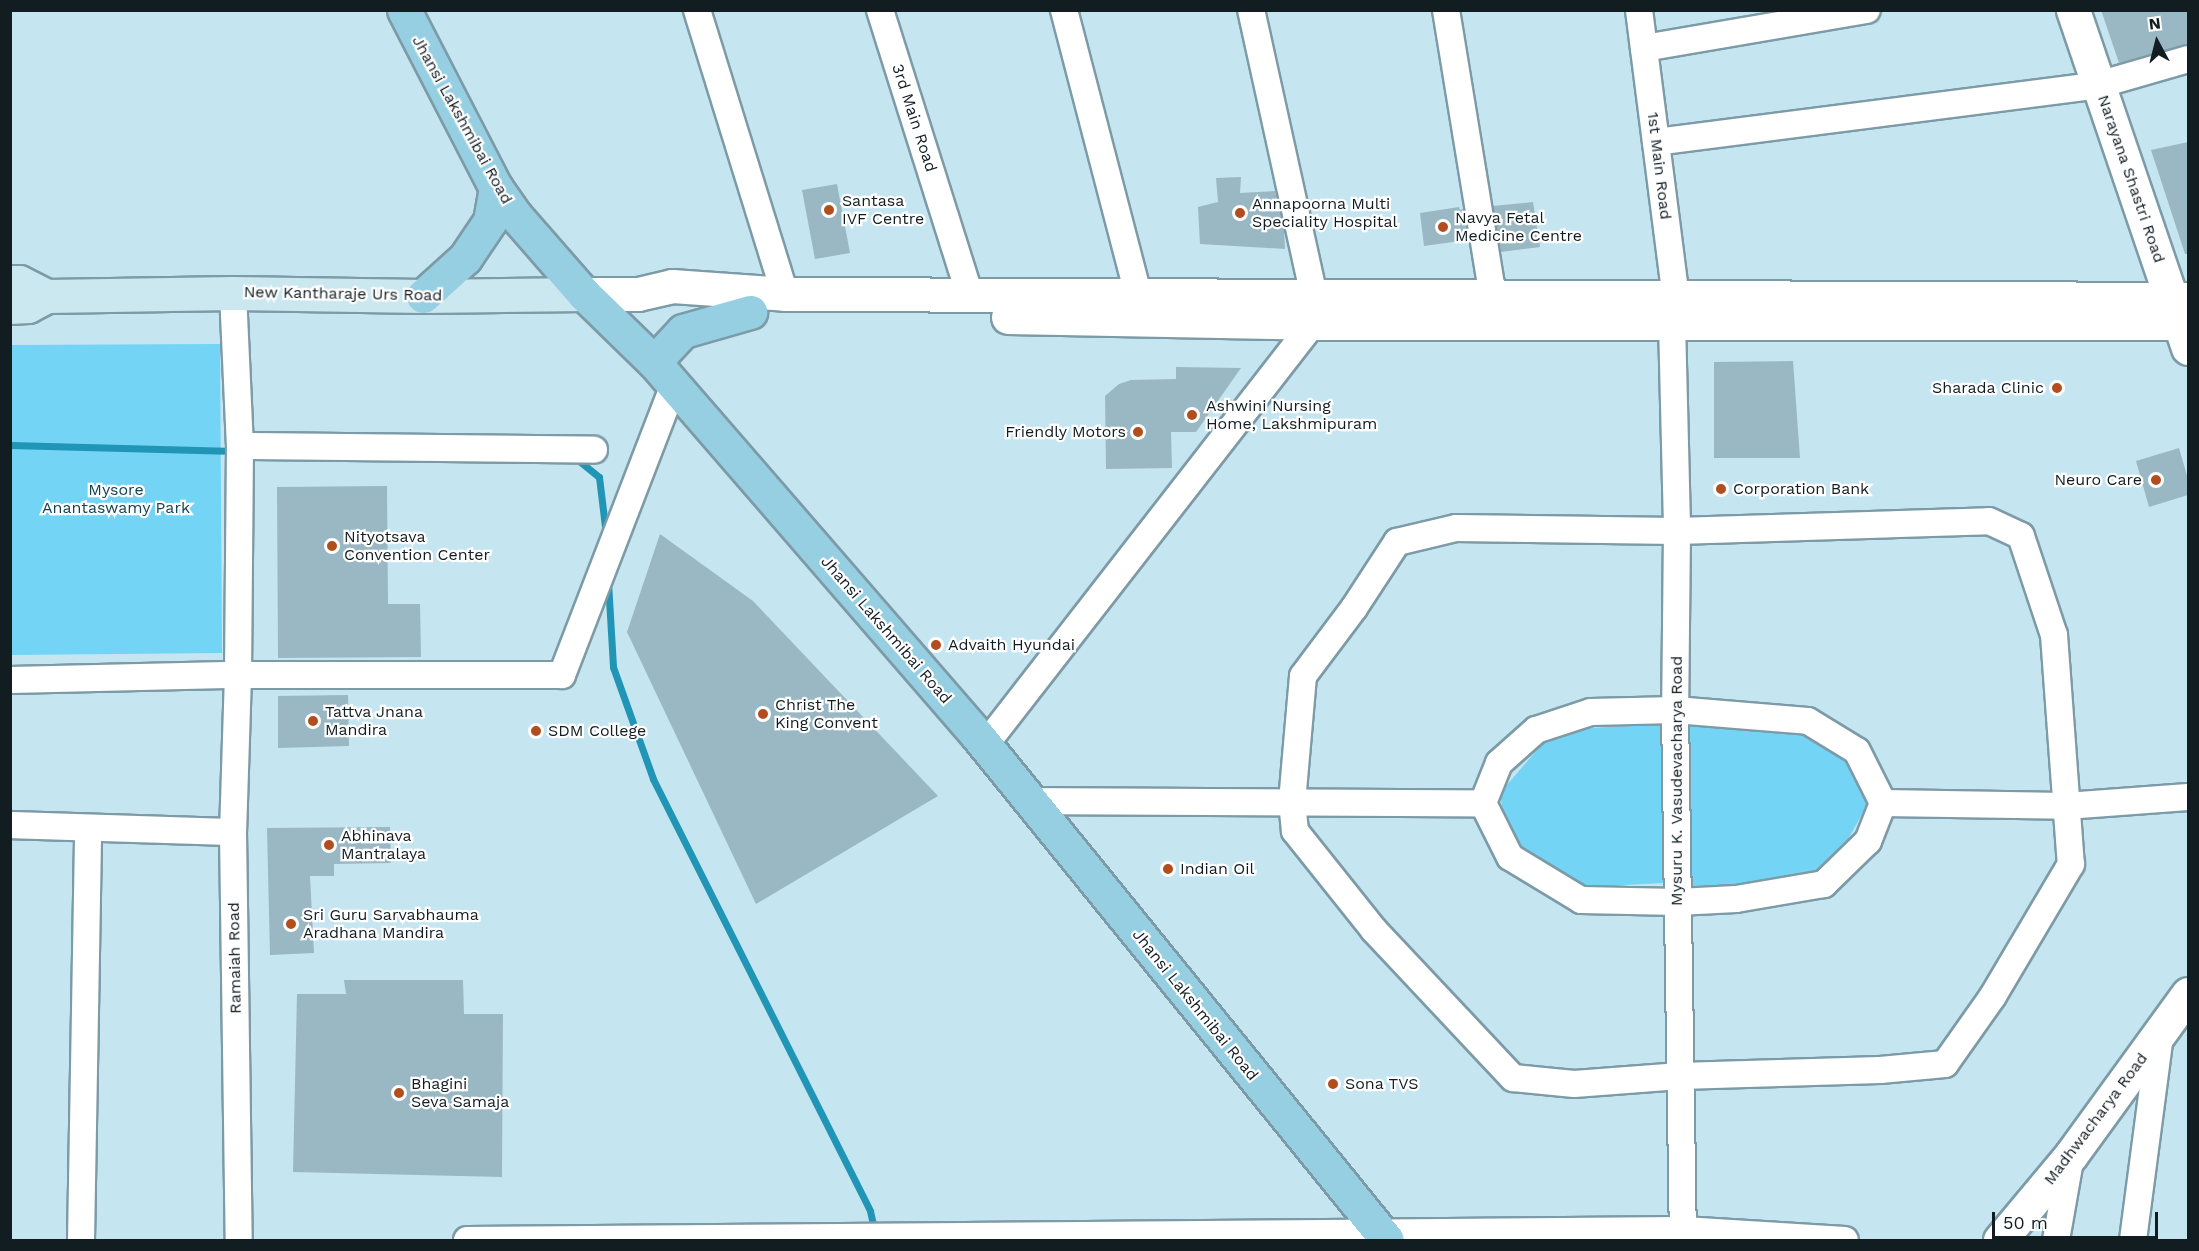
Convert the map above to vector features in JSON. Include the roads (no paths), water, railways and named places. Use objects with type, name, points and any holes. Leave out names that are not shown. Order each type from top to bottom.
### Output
[{"type":"main road","name":"Jhansi Lakshmibai Road","points":[[404,10],[496,188],[515,215],[584,294],[664,373],[985,745],[1384,1237]]},
{"type":"main road","points":[[423,296],[465,258],[490,221],[496,188]]},
{"type":"main road","name":"New Kantharaje Urs Road","points":[[10,282],[19,282],[47,296]]},
{"type":"main road","name":"New Kantharaje Urs Road","points":[[10,307],[28,306],[47,296],[233,293],[423,296],[584,294]]},
{"type":"main road","points":[[664,373],[683,331],[750,312]]},
{"type":"street","points":[[697,10],[785,294]]},
{"type":"street","name":"3rd Main Road","points":[[880,10],[970,295]]},
{"type":"street","points":[[1064,10],[1138,295]]},
{"type":"street","points":[[985,745],[1313,310],[1251,10]]},
{"type":"street","points":[[1446,10],[1493,297]]},
{"type":"street","name":"1st Main Road","points":[[1639,10],[1674,310]]},
{"type":"street","points":[[1644,48],[1868,10]]},
{"type":"street","name":"Narayana Shastri Road","points":[[2074,11],[2098,84],[2184,319]]},
{"type":"street","points":[[1656,142],[2098,84],[2188,59]]},
{"type":"street","points":[[638,294],[672,286],[785,294],[1138,295],[1313,310],[1493,297],[1674,310]]},
{"type":"street","name":"Ramaiah Road","points":[[233,293],[240,483],[238,675],[233,832],[240,1240]]},
{"type":"street","name":"New Kantharaje Urs Road","points":[[584,294],[638,294]]},
{"type":"street","points":[[638,294],[671,308],[750,312],[1674,310],[2184,319]]},
{"type":"street","name":"Mysuru K. Vasudevacharya Road","points":[[1674,310],[1677,531],[1675,710],[1683,1235]]},
{"type":"street","points":[[10,680],[238,675],[562,675],[664,373]]},
{"type":"street","points":[[239,435],[594,450]]},
{"type":"street","points":[[1989,521],[2021,536],[2054,635],[2070,864],[1992,996],[1945,1064],[1880,1070],[1680,1076],[1574,1084],[1513,1078],[1374,930],[1296,831],[1292,802],[1303,676],[1353,608],[1397,542],[1456,528],[1677,531],[1989,521]]},
{"type":"street","points":[[1675,710],[1808,721],[1857,751],[1883,803],[1869,841],[1824,884],[1736,899],[1678,902],[1581,900],[1510,857],[1483,803],[1499,763],[1536,730],[1590,712],[1675,710]]},
{"type":"street","points":[[1883,803],[2066,806],[2188,797]]},
{"type":"street","points":[[1029,801],[1483,803]]},
{"type":"street","points":[[10,825],[88,830],[233,832]]},
{"type":"street","points":[[81,1240],[88,830]]},
{"type":"street","name":"Madhwacharya Road","points":[[2000,1240],[2173,1026],[2188,994]]},
{"type":"street","points":[[2133,1240],[2173,1026]]},
{"type":"street","points":[[2056,1240],[2071,1155]]},
{"type":"street","points":[[467,1240],[1683,1235],[1845,1240]]},
{"type":"waterway","points":[[10,445],[235,451]]},
{"type":"waterway","points":[[573,460],[578,460],[599,477],[606,535]]},
{"type":"waterway","points":[[608,582],[613,667],[653,779],[870,1211],[875,1232]]},
{"type":"place","name":"Santasa IVF Centre","points":[[829,210]]},
{"type":"place","name":"Annapoorna Multi Speciality Hospital","points":[[1240,213]]},
{"type":"place","name":"Navya Fetal Medicine Centre","points":[[1443,227]]},
{"type":"place","name":"Sharada Clinic","points":[[2057,388]]},
{"type":"place","name":"Ashwini Nursing Home, Lakshmipuram","points":[[1192,415]]},
{"type":"place","name":"Friendly Motors","points":[[1138,432]]},
{"type":"place","name":"Neuro Care","points":[[2156,480]]},
{"type":"place","name":"Corporation Bank","points":[[1721,489]]},
{"type":"place","name":"Nityotsava Convention Center","points":[[332,546]]},
{"type":"place","name":"Advaith Hyundai","points":[[936,645]]},
{"type":"place","name":"Christ The King Convent","points":[[763,714]]},
{"type":"place","name":"Tattva Jnana Mandira","points":[[313,721]]},
{"type":"place","name":"SDM College","points":[[536,731]]},
{"type":"place","name":"Abhinava Mantralaya","points":[[329,845]]},
{"type":"place","name":"Indian Oil","points":[[1168,869]]},
{"type":"place","name":"Sri Guru Sarvabhauma Aradhana Mandira","points":[[291,924]]},
{"type":"place","name":"Sona TVS","points":[[1333,1084]]},
{"type":"place","name":"Bhagini Seva Samaja","points":[[399,1093]]},
{"type":"park label","name":"Mysore Anantaswamy Park","points":[[116,499]]}]
